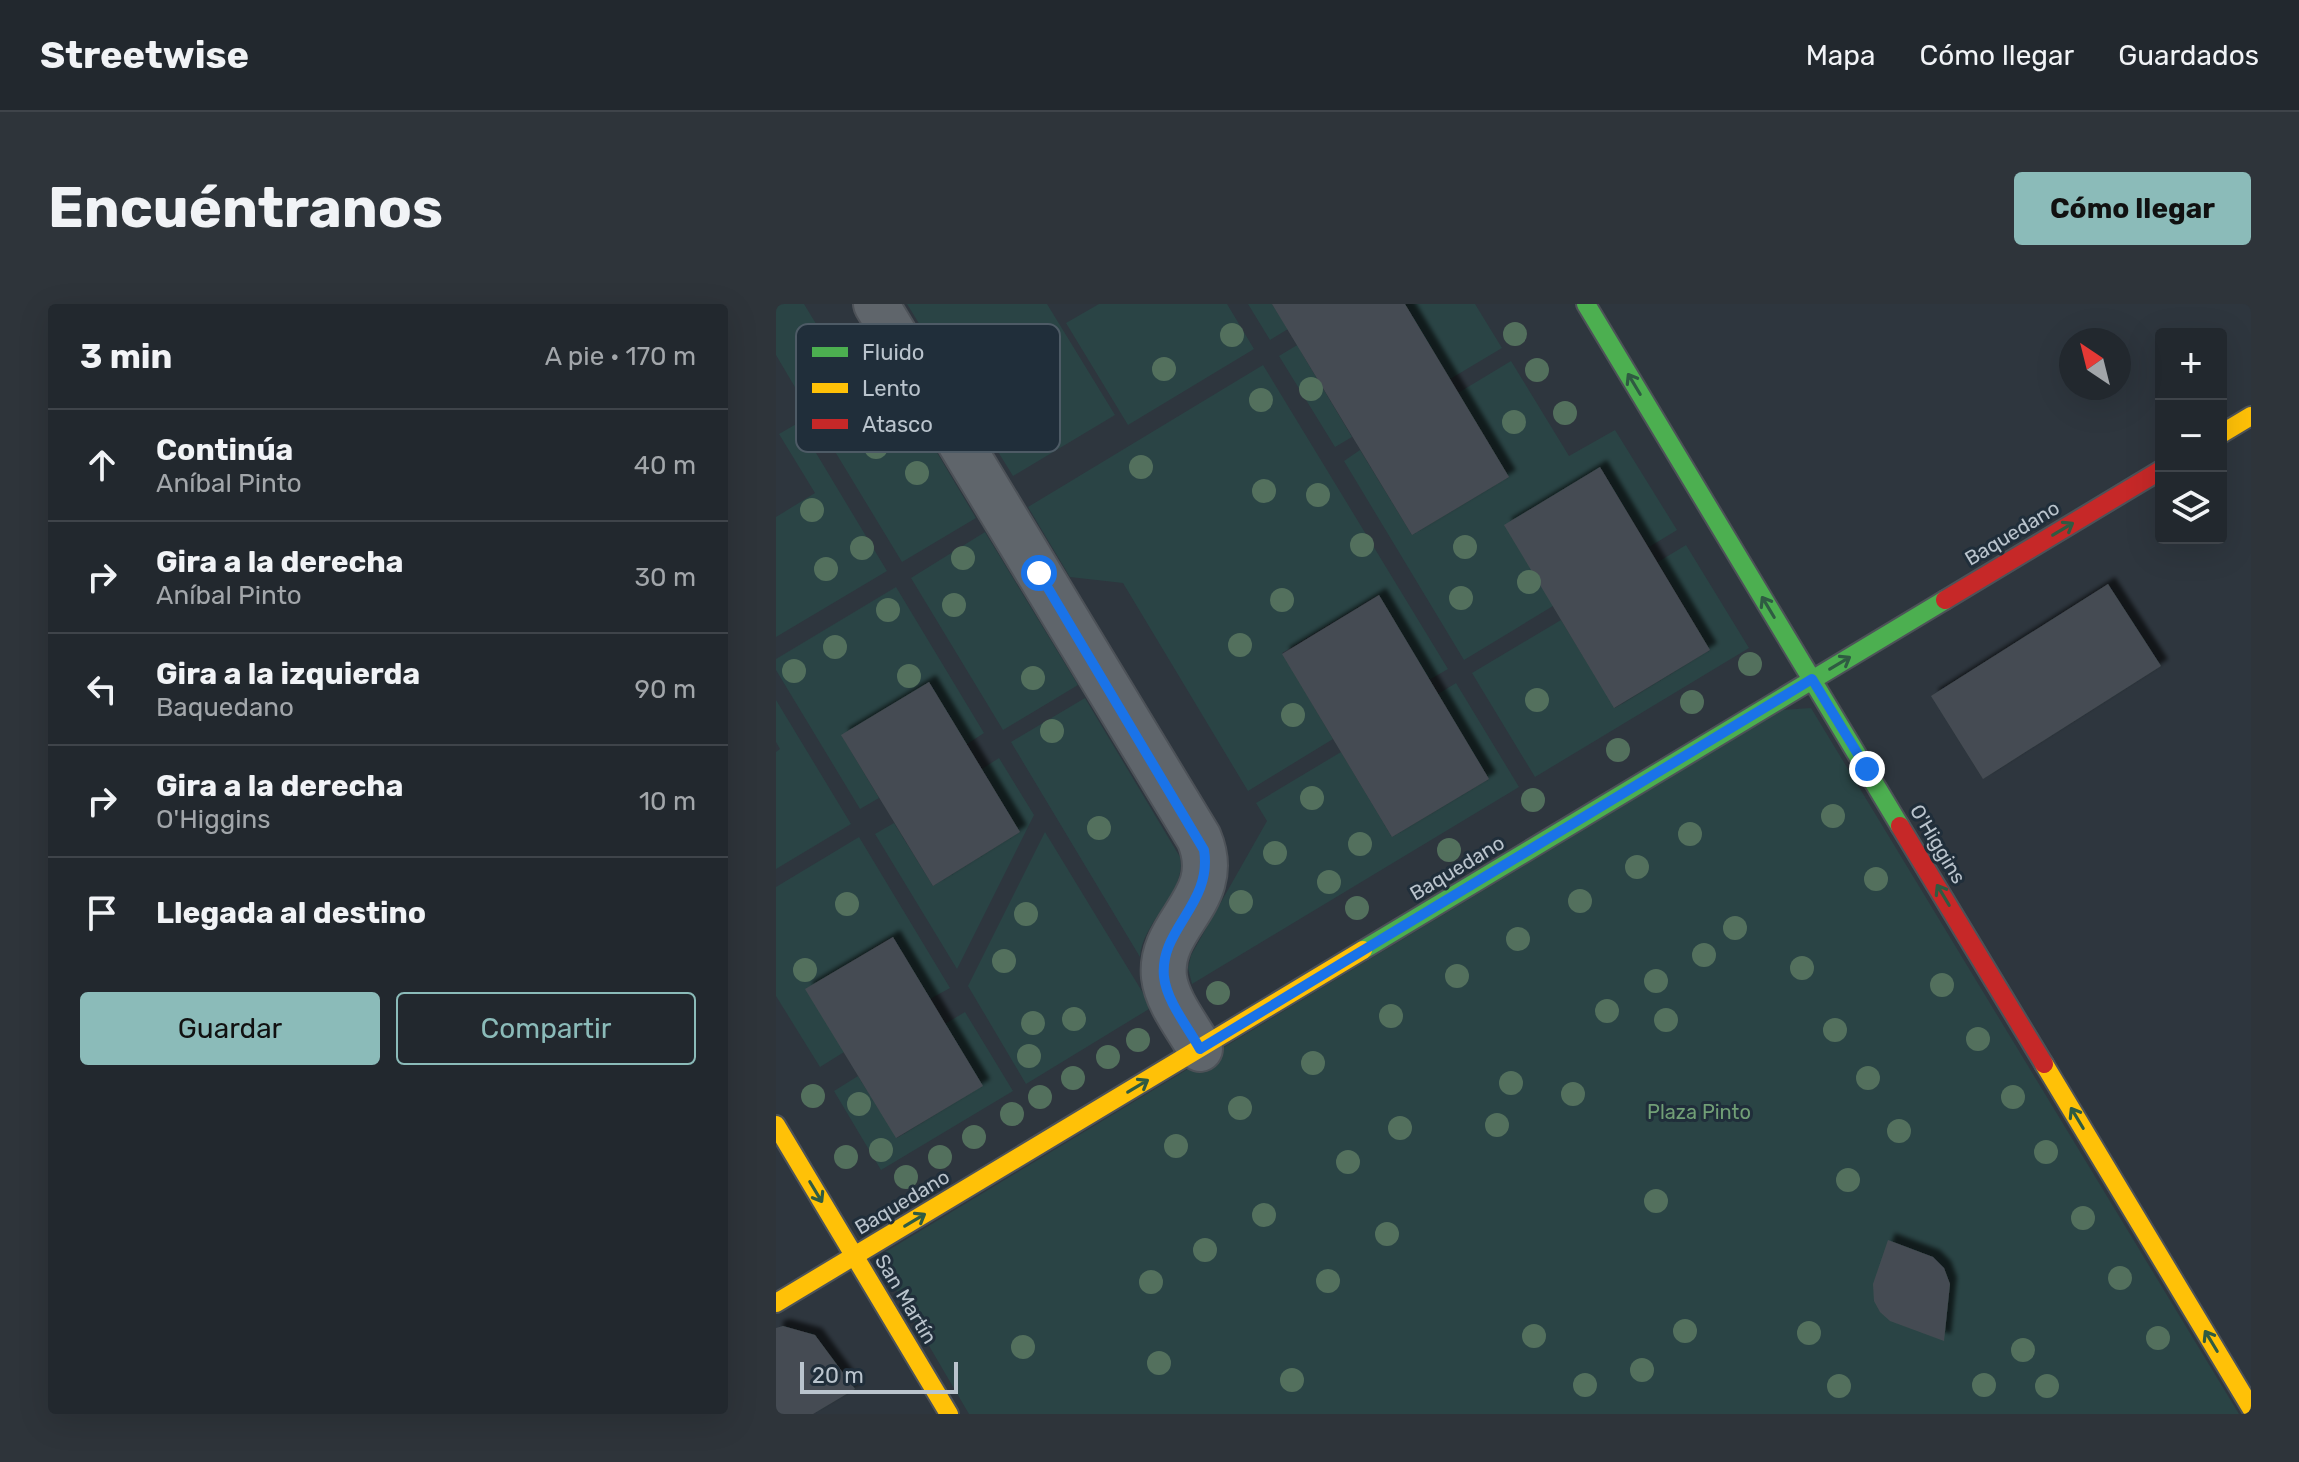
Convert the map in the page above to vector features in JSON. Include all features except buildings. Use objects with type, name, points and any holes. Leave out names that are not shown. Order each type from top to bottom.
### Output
[{"type":"main road","name":"O'Higgins","points":[[1586,304],[2251,1408]]},
{"type":"main road","points":[[2227,430],[2251,416]]},
{"type":"main road","name":"Baquedano","points":[[776,1303],[2158,472]]},
{"type":"main road","name":"San Martín","points":[[776,1125],[949,1414]]},
{"type":"street","points":[[876,304],[888,324]]},
{"type":"street","points":[[966,452],[1199,838],[1206,862],[1204,881],[1168,947],[1164,957],[1164,977],[1173,1002],[1200,1049]]},
{"type":"green space","points":[[776,304],[804,304],[816,324],[796,324],[796,389],[776,355]]},
{"type":"green space","points":[[907,304],[1047,304],[1059,324],[919,324]]},
{"type":"green space","points":[[1099,304],[1227,304],[1254,349],[1128,425],[1066,323]]},
{"type":"green space","points":[[1248,304],[1272,304],[1284,323],[1316,304],[1329,304],[1270,340]]},
{"type":"green space","points":[[1365,304],[1381,304],[1301,352],[1352,437],[1335,447],[1279,356]]},
{"type":"green space","points":[[1405,304],[1475,304],[1502,348],[1450,379]]},
{"type":"green space","points":[[1060,325],[1115,415],[1060,448]]},
{"type":"green space","points":[[1511,361],[1569,456],[1615,430],[1677,530],[1649,547],[1600,467],[1553,606],[1464,660],[1344,461],[1360,450],[1412,535],[1509,477],[1458,393]]},
{"type":"green space","points":[[1263,365],[1448,669],[1429,680],[1378,595],[1282,653],[1333,739],[1248,791],[1123,583],[1070,577],[1028,507]]},
{"type":"green space","points":[[796,424],[796,452],[815,452],[887,571],[776,637],[776,517],[815,493],[779,434]]},
{"type":"green space","points":[[835,452],[937,452],[976,518],[902,562]]},
{"type":"green space","points":[[998,452],[1053,452],[1013,476]]},
{"type":"green space","points":[[985,532],[1078,685],[1003,730],[911,578]]},
{"type":"green space","points":[[1686,545],[1749,648],[1535,777],[1472,673],[1561,620],[1615,708],[1710,650],[1658,562]]},
{"type":"green space","points":[[896,587],[984,733],[967,744],[842,736],[879,798],[860,809],[776,670],[776,659]]},
{"type":"green space","points":[[1456,683],[1519,787],[1192,984],[1188,968],[1191,955],[1267,821],[1256,803],[1341,752],[1392,837],[1489,779],[1438,694]]},
{"type":"green space","points":[[1085,698],[1180,857],[1177,883],[1148,931],[1140,957],[1011,742]]},
{"type":"green space","points":[[776,700],[851,824],[776,869],[776,752],[780,749],[776,742]]},
{"type":"green space","name":"Plaza Pinto","points":[[1811,708],[2239,1414],[969,1414],[877,1257],[1782,710]]},
{"type":"green space","points":[[999,758],[1034,815],[957,969],[875,834],[894,823],[933,886],[1020,832],[982,769]]},
{"type":"green space","points":[[1045,832],[1143,993],[1149,1009],[1026,1084],[968,986]]},
{"type":"green space","points":[[859,837],[950,988],[930,999],[892,937],[806,989],[844,1052],[820,1067],[776,996],[776,887]]},
{"type":"green space","points":[[965,1012],[1013,1091],[881,1170],[834,1091],[858,1076],[897,1138],[982,1086],[945,1024]]},
{"type":"traffic: fast","points":[[1586,304],[1900,826]]},
{"type":"traffic: fast","points":[[1363,950],[1945,600]]},
{"type":"traffic: slow","points":[[2227,430],[2251,416]]},
{"type":"traffic: slow","points":[[776,1303],[1363,950]]},
{"type":"traffic: slow","points":[[2044,1064],[2251,1408]]},
{"type":"traffic: slow","points":[[776,1125],[949,1414]]},
{"type":"traffic: jam","points":[[1945,600],[2158,472]]},
{"type":"traffic: jam","points":[[1900,826],[2044,1064]]},
{"type":"route","points":[[1039,573],[1204,850],[1204,881],[1164,957],[1164,977],[1169,994],[1200,1049],[1812,679],[1867,769]]}]
